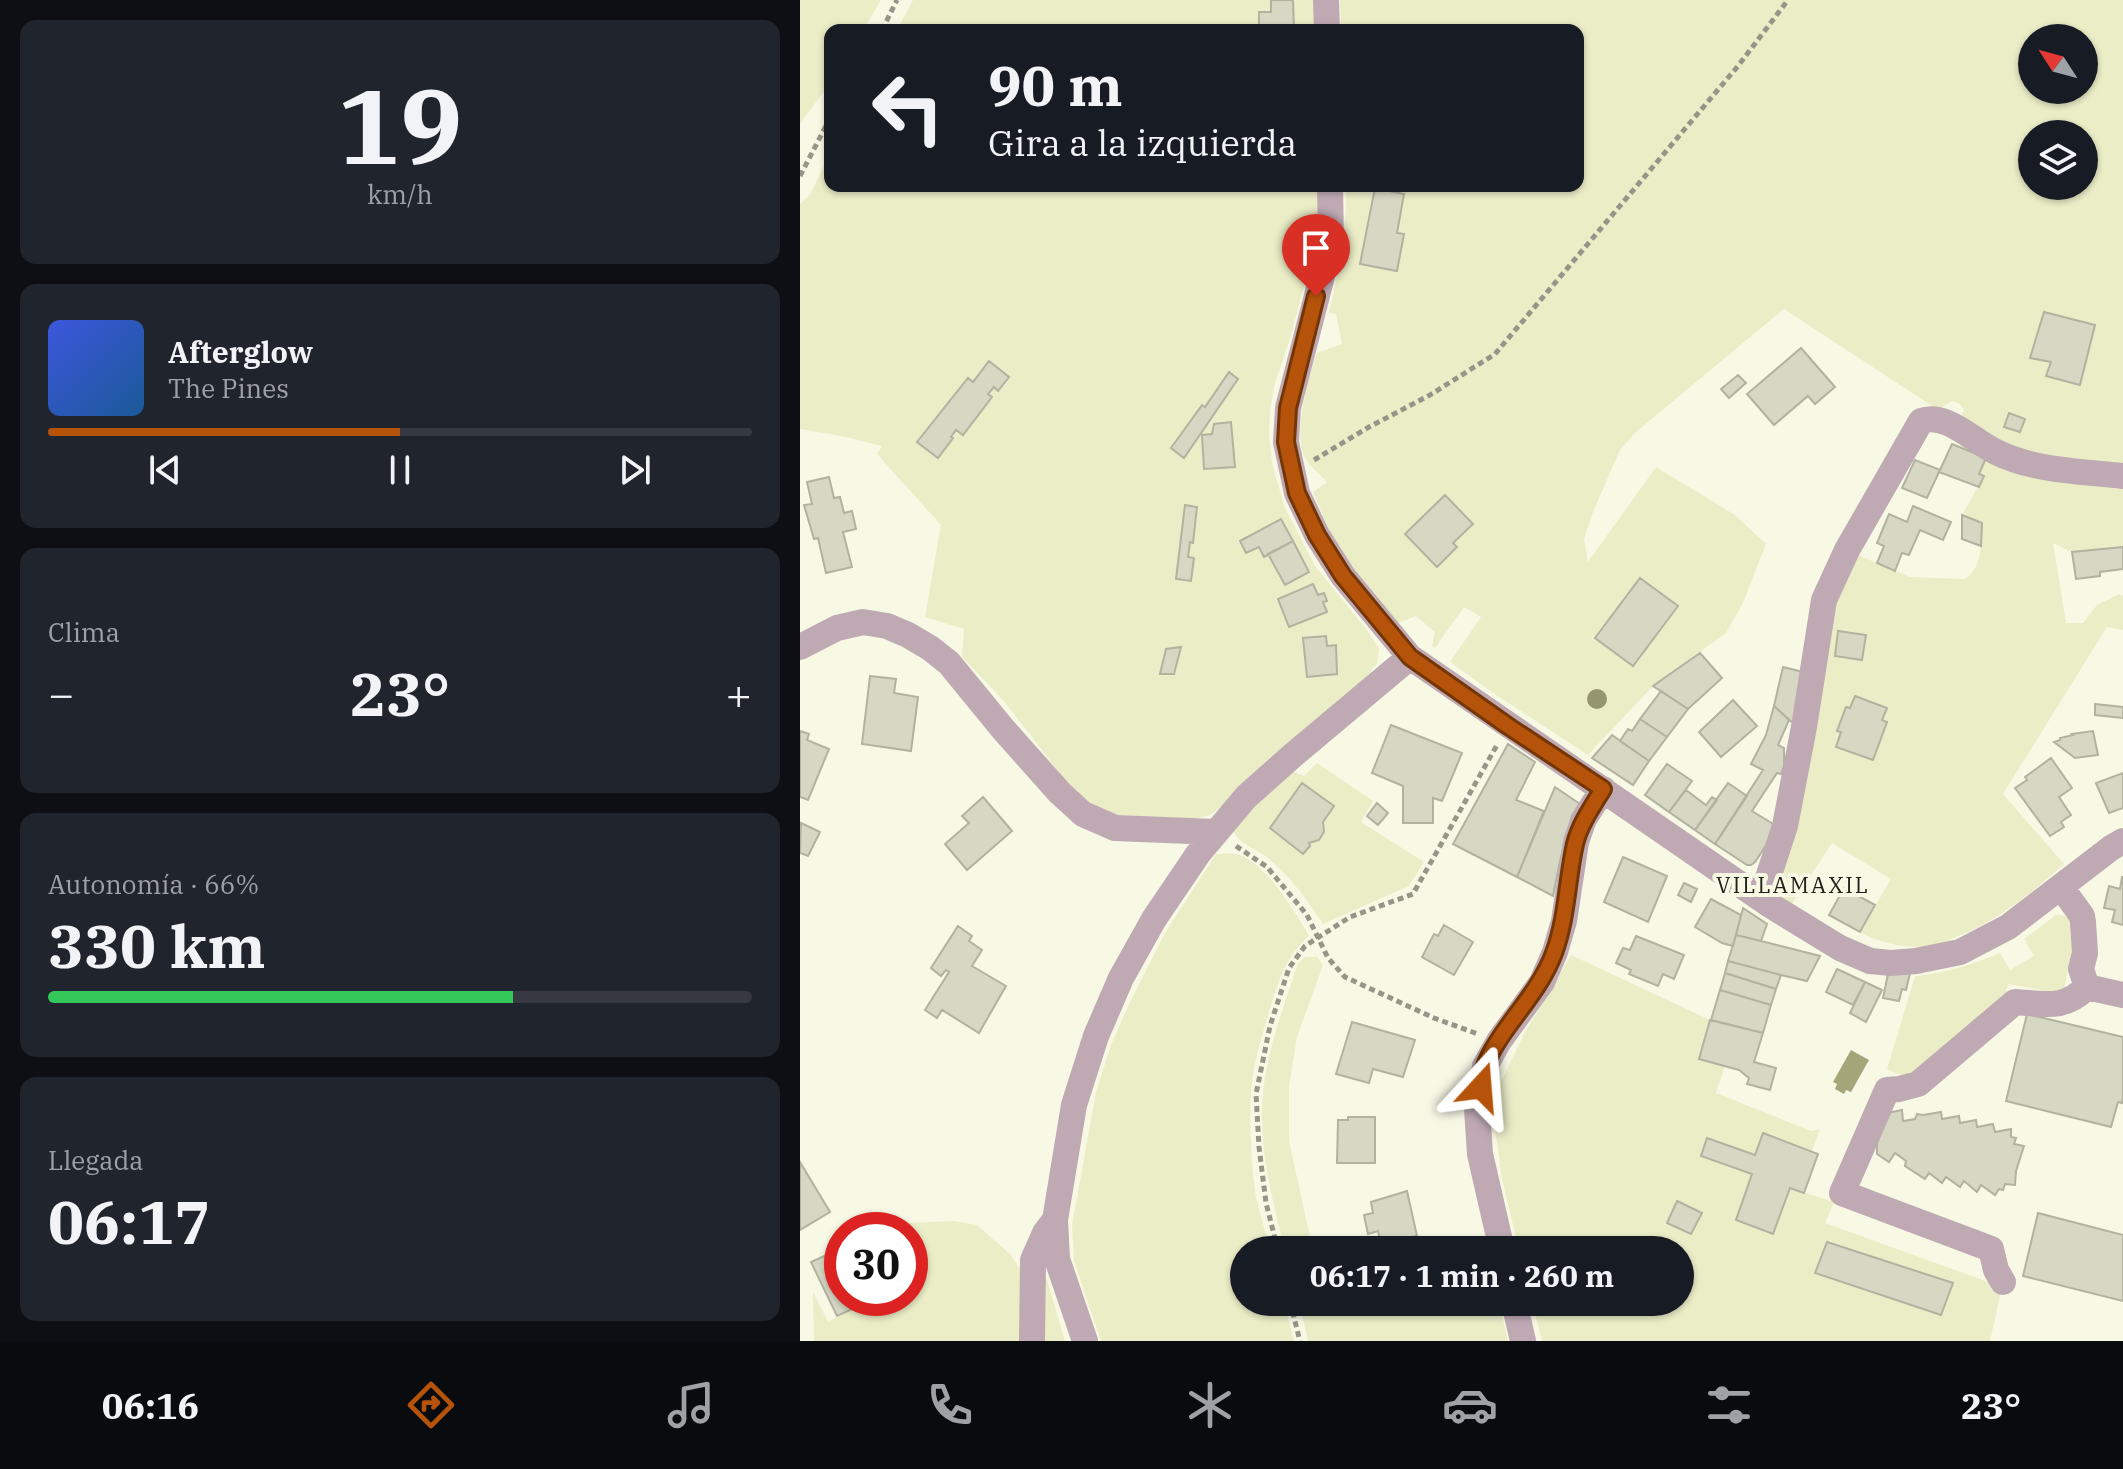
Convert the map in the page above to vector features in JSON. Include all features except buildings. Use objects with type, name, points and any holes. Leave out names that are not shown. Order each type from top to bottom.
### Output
[{"type":"street","points":[[1326,0],[1327,24]]},
{"type":"street","points":[[1330,192],[1331,241],[1288,408],[1286,442],[1297,493],[1326,549],[1343,576],[1410,657],[1761,899],[1840,948],[1870,961],[1916,961],[1960,952],[2008,927],[2123,841]]},
{"type":"street","points":[[1761,899],[1785,826],[1824,600],[1847,550],[1921,421],[1931,418],[1944,422],[1994,451],[2025,464],[2123,476]]},
{"type":"street","points":[[800,647],[837,628],[863,622],[887,626],[908,635],[949,663],[1003,729],[1083,814],[1115,828],[1215,832]]},
{"type":"street","points":[[1085,1341],[1057,1259],[1055,1220],[1074,1105],[1096,1036],[1121,978],[1154,919],[1215,832],[1246,797],[1410,657]]},
{"type":"street","points":[[1499,1236],[1480,1154],[1477,1109],[1485,1066],[1499,1041],[1542,982],[1555,952],[1564,921],[1576,842],[1584,819],[1603,789]]},
{"type":"street","points":[[2061,887],[2082,916],[2085,953],[2081,969],[2087,987]]},
{"type":"street","points":[[2087,987],[2123,995]]},
{"type":"street","points":[[2003,1282],[1996,1270],[1991,1249],[1842,1193],[1887,1090],[1918,1084],[2015,1002],[2064,1004],[2087,987]]},
{"type":"street","points":[[1032,1341],[1033,1260],[1045,1233],[1055,1220]]},
{"type":"street","points":[[1517,1316],[1523,1341]]},
{"type":"path","points":[[885,24],[897,0]]},
{"type":"path","points":[[1292,472],[1430,395],[1495,354],[1708,103],[1788,0]]},
{"type":"path","points":[[800,176],[824,130]]},
{"type":"path","points":[[1274,1236],[1266,1203],[1256,1094],[1270,1026],[1289,968],[1305,946],[1350,917],[1413,894],[1508,726]]},
{"type":"path","points":[[1215,832],[1267,867],[1307,915],[1328,958],[1345,977],[1434,1018],[1499,1041]]},
{"type":"path","points":[[1294,1316],[1300,1341]]},
{"type":"shaded area","points":[[800,0],[881,0],[867,24],[824,24],[824,91],[800,124]]},
{"type":"shaded area","points":[[913,0],[1317,0],[1317,24],[900,24]]},
{"type":"shaded area","points":[[1340,0],[2123,0],[2123,468],[2027,456],[1962,420],[1964,410],[1960,404],[1952,401],[1935,408],[1784,309],[1636,432],[1620,450],[1584,539],[1588,562],[1656,467],[1735,515],[1766,544],[1743,603],[1726,633],[1653,686],[1588,755],[1450,662],[1481,617],[1464,607],[1435,648],[1432,646],[1435,632],[1416,616],[1395,624],[1336,547],[1313,492],[1327,482],[1304,457],[1301,430],[1307,389],[1317,353],[1342,344],[1336,314],[1329,313],[1342,250],[1346,192],[1584,192],[1584,24],[1341,24]]},
{"type":"shaded area","points":[[824,166],[824,192],[1319,192],[1317,238],[1275,383],[1269,434],[1272,463],[1285,508],[1315,566],[1379,649],[1377,664],[1368,680],[1211,815],[1187,821],[1121,816],[1094,809],[1068,784],[1004,701],[962,657],[964,629],[925,617],[941,525],[877,454],[882,446],[800,429],[800,204],[810,195]]},
{"type":"shaded area","points":[[1986,458],[2123,484],[2123,547],[2072,552],[2053,543],[2066,623],[2083,623],[2097,605],[2119,594],[2123,596],[2123,630],[2107,627],[2003,794],[2064,864],[2013,905],[1972,930],[1933,946],[1895,945],[1860,932],[1891,879],[1832,843],[1792,904],[1778,894],[1808,751],[1830,606],[1858,555],[1910,577],[1965,579],[1971,574],[1980,554],[1982,523],[1962,515],[1984,476],[1979,474]]},
{"type":"shaded area","points":[[1317,763],[1373,801],[1361,822],[1424,862],[1409,886],[1323,924],[1285,874],[1233,832],[1237,819],[1288,770],[1304,776]]},
{"type":"shaded area","points":[[1216,854],[1236,854],[1268,876],[1309,936],[1288,961],[1279,981],[1255,1064],[1250,1108],[1252,1164],[1257,1202],[1267,1236],[1230,1236],[1230,1316],[1288,1316],[1294,1341],[1101,1341],[1074,1261],[1072,1225],[1096,1092],[1111,1045],[1165,933]]},
{"type":"shaded area","points":[[2056,915],[2065,916],[2077,927],[2063,994],[2008,984],[2005,996],[1918,1071],[1902,1074],[1887,1069],[1915,976],[1959,968],[2000,953],[2010,970],[2034,956],[2024,939]]},
{"type":"shaded area","points":[[1571,955],[1710,1020],[1700,1059],[1725,1066],[1716,1093],[1811,1131],[1820,1129],[1812,1151],[1763,1133],[1755,1155],[1707,1138],[1702,1156],[1752,1174],[1736,1220],[1773,1233],[1790,1188],[1834,1202],[1825,1223],[2002,1287],[1990,1341],[1542,1341],[1536,1316],[1694,1316],[1694,1236],[1516,1236],[1502,1179],[1495,1127],[1499,1086],[1523,1036]]},
{"type":"shaded area","points":[[1305,957],[1317,957],[1323,965],[1297,1037],[1289,1086],[1289,1141],[1310,1236],[1282,1236],[1266,1163],[1262,1127],[1263,1091],[1280,1016],[1298,963]]},
{"type":"shaded area","points":[[1851,1050],[1869,1060],[1851,1092],[1846,1090],[1844,1094],[1835,1089],[1837,1084],[1833,1082]]},
{"type":"shaded area","points":[[953,1221],[977,1225],[1011,1255],[1023,1274],[1020,1341],[814,1341],[813,1292],[828,1322],[840,1316],[928,1316],[928,1222]]},
{"type":"shaded area","points":[[1043,1266],[1065,1341],[1037,1341]]},
{"type":"shaded area","points":[[1302,1316],[1502,1316],[1508,1341],[1308,1341]]},
{"type":"district","name":"VILLAMAXIL","points":[[1793,884]]},
{"type":"route","points":[[1316,296],[1288,408],[1286,442],[1297,493],[1317,535],[1343,576],[1410,657],[1603,789],[1584,819],[1576,842],[1564,921],[1555,952],[1542,982],[1499,1041],[1485,1066],[1481,1087]]}]
